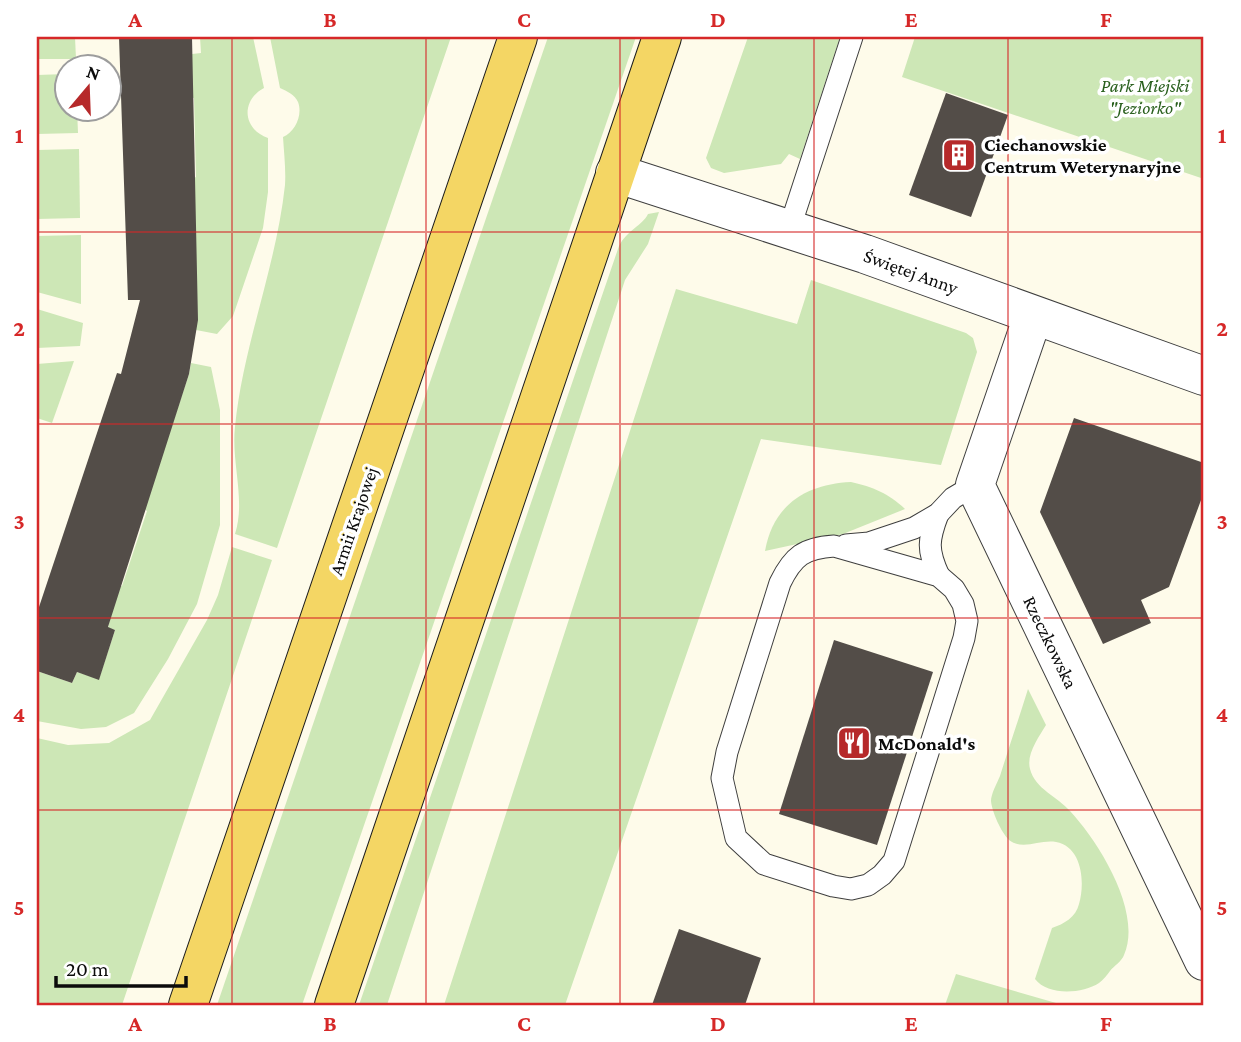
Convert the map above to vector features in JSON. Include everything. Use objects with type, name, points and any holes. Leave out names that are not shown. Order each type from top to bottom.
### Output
[{"type":"main road","name":"Armii Krajowej","points":[[188,1005],[518,37]]},
{"type":"main road","points":[[334,1005],[662,37]]},
{"type":"street","name":"Świętej Anny","points":[[615,173],[865,254],[1204,376]]},
{"type":"street","points":[[975,485],[1033,316]]},
{"type":"street","name":"Rzeczkowska","points":[[975,485],[1204,961]]},
{"type":"lane","points":[[789,230],[852,37]]},
{"type":"lane","points":[[938,514],[929,535],[930,556],[939,576],[954,589],[963,604],[967,621],[964,639],[894,862],[882,875],[868,884],[851,888],[833,886],[764,864],[736,838],[722,778],[727,752],[788,567],[800,555],[816,547],[869,543],[914,528],[938,514],[953,498],[975,485]]},
{"type":"lane","points":[[834,546],[939,576]]},
{"type":"green space","points":[[37,37],[75,37],[76,52],[52,52],[52,59],[37,59]]},
{"type":"green space","points":[[200,37],[253,37],[264,88],[251,100],[248,107],[249,121],[259,134],[268,138],[268,192],[263,228],[233,316],[217,334],[196,330],[194,98],[190,97],[192,54],[201,53]]},
{"type":"green space","points":[[270,37],[451,37],[277,548],[235,534],[239,495],[234,441],[239,396],[281,216],[285,179],[283,137],[294,127],[299,117],[295,97],[280,88]]},
{"type":"green space","points":[[548,37],[636,37],[302,1005],[217,1005]]},
{"type":"green space","points":[[748,37],[840,37],[800,159],[789,154],[781,164],[724,173],[711,168],[706,158]]},
{"type":"green space","name":"Park Miejski \"Jeziorko\"","points":[[915,37],[1204,37],[1204,179],[902,77]]},
{"type":"green space","points":[[52,74],[52,122],[78,122],[78,133],[37,134],[37,75]]},
{"type":"green space","points":[[79,149],[80,218],[37,219],[37,150]]},
{"type":"green space","points":[[659,212],[648,244],[625,280],[387,1005],[359,1005],[619,246],[648,214]]},
{"type":"green space","points":[[81,235],[81,304],[37,292],[37,236]]},
{"type":"green space","points":[[811,280],[966,333],[973,338],[977,352],[941,465],[761,439],[565,1005],[444,1005],[676,289],[797,324]]},
{"type":"green space","points":[[37,309],[83,323],[80,346],[37,348]]},
{"type":"green space","points":[[74,361],[52,423],[37,418],[37,364]]},
{"type":"green space","points":[[191,363],[211,367],[220,410],[220,525],[197,604],[168,659],[134,713],[106,727],[81,729],[37,721],[37,671],[72,683],[77,672],[99,679],[115,630],[108,628],[117,586],[122,586],[147,511],[144,509]]},
{"type":"green space","points":[[851,482],[880,491],[905,509],[843,534],[765,551],[775,521],[794,500],[820,487]]},
{"type":"green space","points":[[232,547],[272,560],[122,1005],[37,1005],[37,738],[68,745],[109,743],[150,720],[207,620],[218,595]]},
{"type":"green space","points":[[1028,689],[1046,725],[1030,757],[1033,776],[1070,811],[1093,840],[1115,878],[1128,919],[1128,938],[1122,959],[1099,983],[1075,991],[1056,991],[1041,985],[1035,979],[1052,928],[1069,919],[1077,909],[1082,887],[1077,859],[1065,845],[1056,842],[1020,845],[1009,840],[997,822],[991,801]]},
{"type":"green space","points":[[956,974],[1063,1005],[945,1005]]},
{"type":"building","points":[[119,37],[192,37],[198,320],[189,374],[108,627],[115,630],[99,680],[77,672],[72,683],[37,671],[37,613],[117,373],[121,374],[140,300],[128,300],[122,52],[120,52]]},
{"type":"building","name":"Ciechanowskie Centrum Weterynaryjne","points":[[946,93],[1008,115],[971,217],[909,195]]},
{"type":"building","points":[[1074,418],[1204,463],[1204,492],[1169,587],[1141,600],[1151,623],[1103,644],[1040,512]]},
{"type":"building","points":[[834,640],[933,672],[877,845],[779,814]]},
{"type":"building","points":[[679,929],[761,958],[745,1005],[652,1005]]},
{"type":"place","name":"Ciechanowskie Centrum Weterynaryjne","points":[[959,155]]},
{"type":"place","name":"McDonald's","points":[[854,743]]}]
